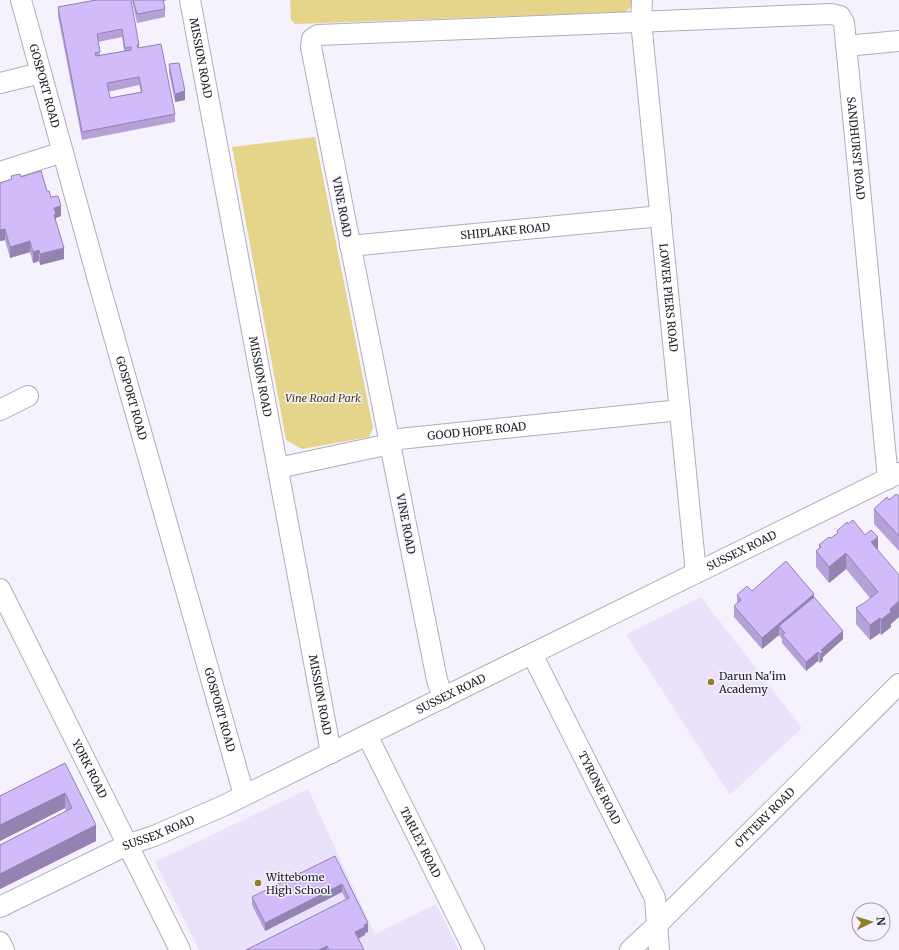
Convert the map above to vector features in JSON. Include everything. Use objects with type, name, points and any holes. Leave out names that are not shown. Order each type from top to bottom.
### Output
[{"type":"street","name":"GOSPORT ROAD","points":[[21,0],[244,795]]},
{"type":"street","name":"MISSION ROAD","points":[[190,0],[331,753]]},
{"type":"street","name":"LOWER PIERS ROAD","points":[[642,0],[641,21],[696,573]]},
{"type":"street","name":"SANDHURST ROAD","points":[[641,21],[836,14],[840,16],[844,23],[893,476]]},
{"type":"street","name":"VINE ROAD","points":[[443,698],[437,680],[310,43],[318,35],[330,34],[641,21]]},
{"type":"street","points":[[846,46],[899,42]]},
{"type":"street","points":[[0,83],[41,72]]},
{"type":"street","points":[[0,172],[63,152]]},
{"type":"street","name":"SHIPLAKE ROAD","points":[[350,246],[660,216]]},
{"type":"street","points":[[0,410],[28,396]]},
{"type":"street","name":"GOOD HOPE ROAD","points":[[278,468],[390,444],[399,439],[680,410]]},
{"type":"street","name":"SUSSEX ROAD","points":[[0,907],[127,845],[154,836],[244,795],[893,476]]},
{"type":"street","name":"YORK ROAD","points":[[0,589],[180,950]]},
{"type":"street","name":"TYRONE ROAD","points":[[532,654],[655,898],[659,950]]},
{"type":"street","name":"OTTERY ROAD","points":[[630,950],[657,925],[899,684]]},
{"type":"street","name":"TARLEY ROAD","points":[[367,735],[474,950]]},
{"type":"street","points":[[0,942],[4,950]]},
{"type":"shaded area","name":"Darun Na'im Academy","points":[[701,597],[802,728],[730,795],[626,635]]},
{"type":"shaded area","name":"Wittebome High School","points":[[308,789],[375,934],[436,904],[459,950],[199,950],[155,862]]},
{"type":"green space","points":[[290,0],[633,0],[632,5],[626,12],[295,24],[291,20]]},
{"type":"green space","name":"Vine Road Park","points":[[315,137],[373,428],[369,437],[302,449],[286,440],[232,147]]},
{"type":"building","points":[[96,0],[131,0],[139,45],[137,45],[138,48],[161,44],[175,114],[82,132],[58,7]],"holes":[[[122,29],[125,48],[131,47],[131,50],[96,56],[95,53],[100,52],[97,34]],[[139,77],[142,92],[110,98],[107,83]]]},
{"type":"building","points":[[133,0],[163,0],[165,9],[137,14]]},
{"type":"building","points":[[179,63],[185,91],[175,94],[169,64]]},
{"type":"building","points":[[41,171],[47,191],[49,191],[51,197],[58,196],[61,206],[54,208],[56,214],[54,215],[64,248],[40,254],[39,250],[33,252],[30,241],[10,247],[5,229],[0,230],[0,183],[12,179],[11,176],[20,174],[21,177]]},
{"type":"building","points":[[896,494],[899,496],[899,536],[874,509],[887,497],[889,500]]},
{"type":"building","points":[[853,520],[865,535],[871,530],[878,537],[871,542],[899,575],[899,601],[890,609],[891,612],[881,620],[880,618],[870,625],[856,608],[878,592],[846,553],[829,567],[816,551],[821,547],[819,545],[829,537],[831,538],[838,533],[837,531],[847,522],[848,524]]},
{"type":"building","points":[[786,561],[814,594],[762,638],[734,606],[741,600],[737,595],[747,586],[752,591]]},
{"type":"building","points":[[814,597],[843,631],[821,650],[823,652],[820,654],[818,652],[806,662],[782,634],[785,633],[779,626]]},
{"type":"building","points":[[65,763],[96,825],[0,874],[0,845],[72,808],[65,793],[0,825],[0,796]]},
{"type":"building","points":[[335,856],[368,923],[364,925],[365,927],[355,932],[364,950],[329,950],[327,946],[319,950],[246,950],[349,898],[342,884],[265,923],[252,897]]},
{"type":"place","name":"Darun Na'im Academy","points":[[711,682]]},
{"type":"place","name":"Wittebome High School","points":[[258,883]]}]
